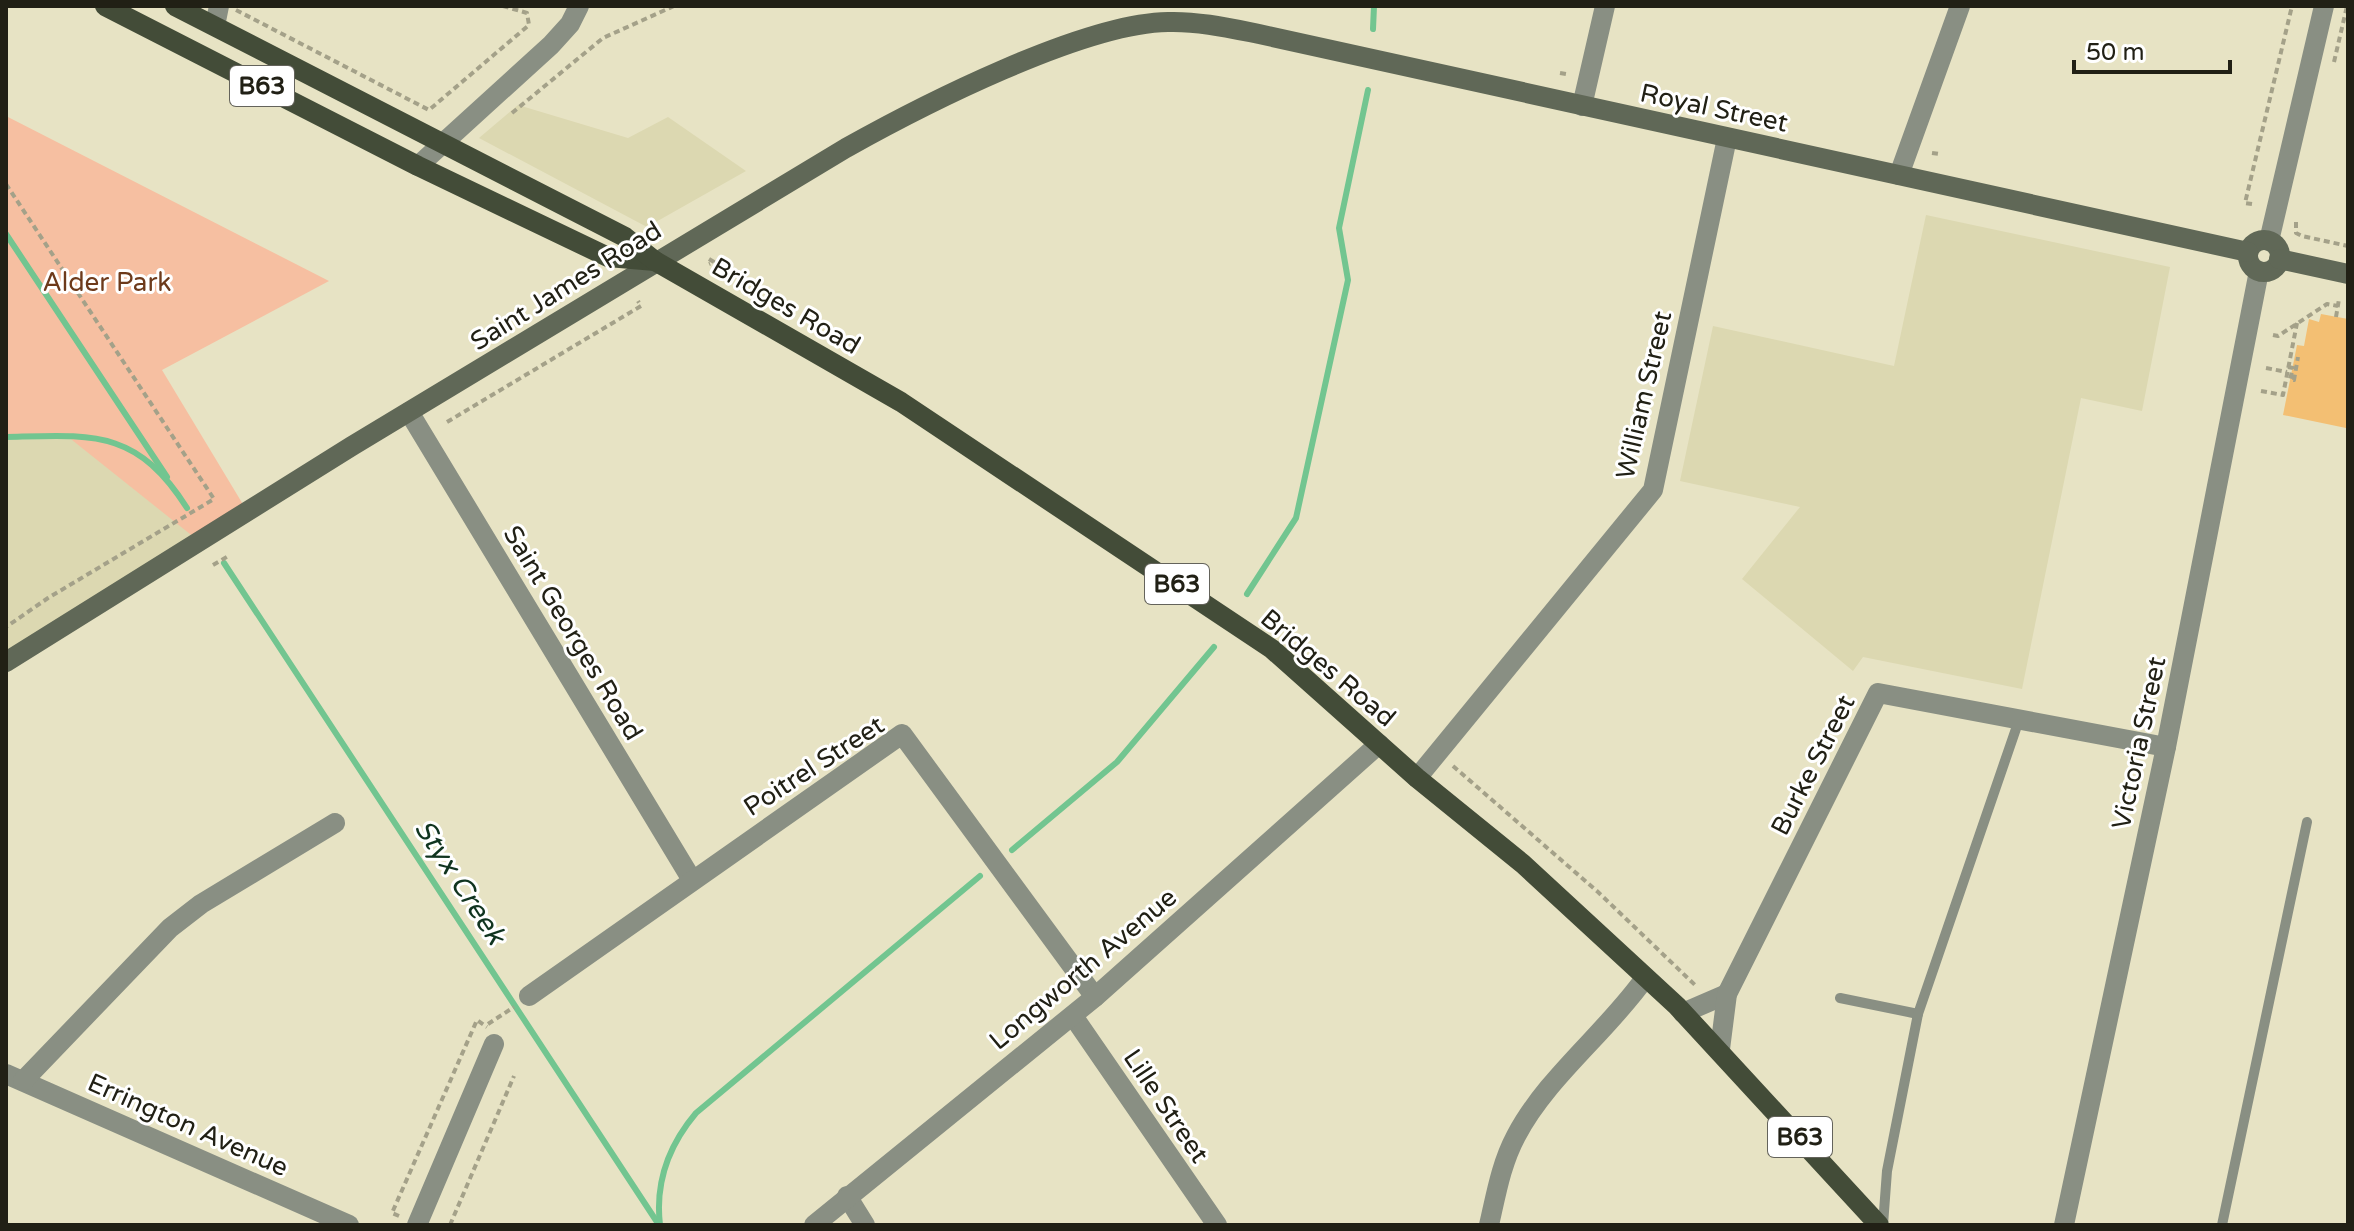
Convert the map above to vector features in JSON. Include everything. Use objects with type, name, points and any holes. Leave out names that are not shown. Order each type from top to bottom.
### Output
[{"type":"main road","name":"Bridges Road","points":[[105,6],[418,166],[608,257],[655,261]]},
{"type":"main road","name":"Bridges Road","points":[[175,6],[222,13],[441,141],[625,237],[655,261],[901,402],[1272,649],[1417,778],[1523,864],[1683,1013],[1720,1049],[1881,1225]]},
{"type":"main road","name":"Royal Street","points":[[1169,14],[2248,252]]},
{"type":"main road","name":"Saint James Road","points":[[6,662],[655,261],[915,111],[1081,41],[1169,14]]},
{"type":"main road","points":[[2269,241],[2276,246],[2279,259],[2270,271],[2259,271],[2249,262],[2248,252],[2254,243],[2269,241]]},
{"type":"main road","points":[[2279,259],[2348,274]]},
{"type":"street","points":[[418,166],[441,141],[551,45],[570,24],[578,6],[586,6]]},
{"type":"street","points":[[1582,106],[1605,6]]},
{"type":"street","points":[[1899,175],[1960,6]]},
{"type":"street","points":[[2269,241],[2324,6]]},
{"type":"street","name":"William Street","points":[[1417,778],[1653,490],[1727,138]]},
{"type":"street","name":"Victoria Street","points":[[2064,1225],[2166,747],[2259,271]]},
{"type":"street","name":"Saint Georges Road","points":[[409,412],[692,880]]},
{"type":"street","name":"Burke Street","points":[[1720,1049],[1727,994],[1878,693],[2166,747]]},
{"type":"street","name":"Poitrel Street","points":[[529,996],[902,734],[1095,997]]},
{"type":"street","name":"Longworth Avenue","points":[[814,1225],[1073,1016],[1379,744]]},
{"type":"street","points":[[15,1077],[170,928],[201,904],[335,823]]},
{"type":"street","points":[[1489,1225],[1502,1167],[1524,1123],[1645,978]]},
{"type":"street","points":[[1683,1013],[1727,994]]},
{"type":"street","name":"Lille Street","points":[[1073,1016],[1217,1225]]},
{"type":"street","points":[[409,1220],[490,1035]]},
{"type":"street","name":"Errington Avenue","points":[[15,1077],[349,1225]]},
{"type":"street","points":[[847,1196],[865,1225]]},
{"type":"lane","points":[[1881,1225],[1887,1171],[1918,1014],[2019,720]]},
{"type":"lane","points":[[2222,1225],[2307,822]]},
{"type":"lane","points":[[1840,998],[1918,1014]]},
{"type":"path","points":[[429,110],[529,25],[527,13],[503,6]]},
{"type":"path","points":[[512,113],[603,38],[674,6]]},
{"type":"path","points":[[2252,204],[2245,203],[2292,6]]},
{"type":"path","points":[[222,13],[435,114]]},
{"type":"path","points":[[1932,153],[1939,154]]},
{"type":"path","points":[[6,184],[214,499],[48,598],[6,627]]},
{"type":"path","points":[[2298,215],[2296,233],[2348,246]]},
{"type":"path","points":[[2336,317],[2339,299]]},
{"type":"path","points":[[447,422],[641,306],[638,301]]},
{"type":"path","points":[[2273,335],[2278,336],[2327,304],[2338,306]]},
{"type":"path","points":[[2261,391],[2285,395],[2297,323]]},
{"type":"path","points":[[2266,368],[2293,368],[2290,379],[2294,380],[2298,357]]},
{"type":"path","points":[[213,565],[230,555]]},
{"type":"path","points":[[1453,766],[1598,892],[1695,985]]},
{"type":"path","points":[[409,1220],[392,1213],[477,1020],[490,1035],[529,996]]},
{"type":"path","points":[[450,1225],[514,1076]]},
{"type":"shaded area","points":[[518,105],[628,138],[668,117],[746,171],[647,227],[479,138]]},
{"type":"shaded area","points":[[1926,215],[2170,267],[2142,411],[2081,398],[2022,689],[1863,657],[1853,671],[1742,579],[1800,507],[1680,481],[1713,326],[1894,366]]},
{"type":"shaded area","points":[[67,436],[129,445],[200,542],[6,662],[6,437]]},
{"type":"green space","name":"Alder Park","points":[[6,116],[329,281],[162,370],[247,511],[200,542],[67,436],[6,437]]},
{"type":"building","points":[[2321,314],[2348,319],[2346,428],[2283,415],[2297,345],[2304,346],[2309,319],[2319,322]]},
{"type":"waterway","points":[[1373,29],[1374,6]]},
{"type":"waterway","points":[[1247,594],[1296,518],[1348,280],[1339,228],[1368,90]]},
{"type":"waterway","points":[[6,234],[167,477]]},
{"type":"waterway","name":"Styx Creek","points":[[6,437],[88,437],[110,442],[130,450],[149,463],[187,508]]},
{"type":"waterway","name":"Styx Creek","points":[[224,563],[659,1225]]},
{"type":"waterway","points":[[1012,850],[1117,762],[1214,647]]},
{"type":"waterway","points":[[660,1225],[660,1194],[666,1165],[678,1138],[696,1113],[980,876]]}]
